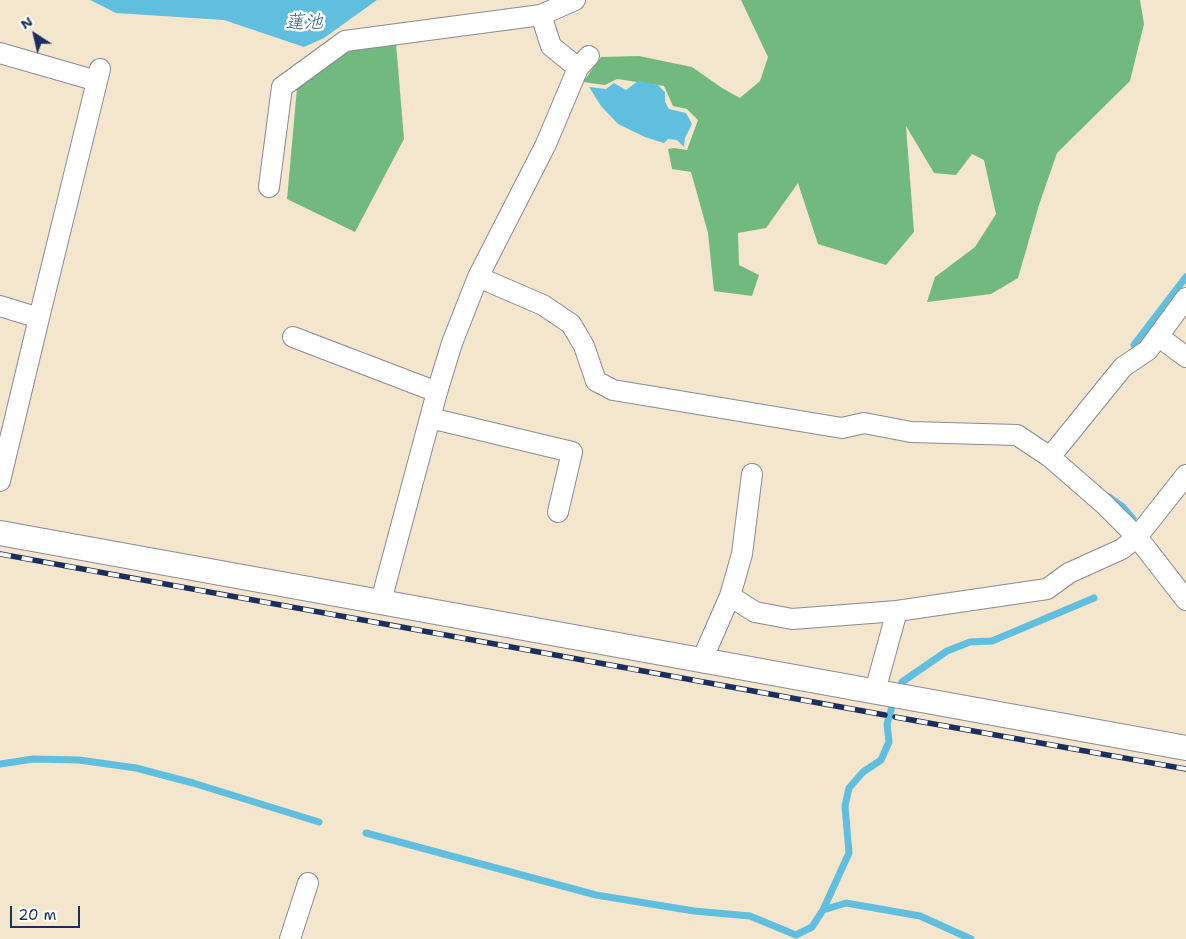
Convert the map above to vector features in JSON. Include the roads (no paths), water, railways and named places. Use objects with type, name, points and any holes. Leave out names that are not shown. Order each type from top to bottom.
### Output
[{"type":"street","points":[[269,187],[282,87],[345,41],[541,15],[576,0]]},
{"type":"street","points":[[381,601],[452,343],[478,277],[546,144],[584,62],[551,46],[541,15]]},
{"type":"street","points":[[0,53],[99,75],[38,318],[0,481]]},
{"type":"street","points":[[478,277],[543,305],[571,324],[584,346],[596,381],[613,390],[842,428],[864,423],[911,432],[1017,435],[1050,457],[1104,504],[1137,537],[1186,600]]},
{"type":"street","points":[[1050,457],[1123,367],[1148,350],[1186,298]]},
{"type":"street","points":[[0,306],[38,318]]},
{"type":"street","points":[[1158,336],[1186,357]]},
{"type":"street","points":[[293,337],[437,392]]},
{"type":"street","points":[[430,418],[572,452],[558,512]]},
{"type":"street","points":[[702,660],[730,596],[742,554],[752,474]]},
{"type":"street","points":[[730,596],[755,612],[792,619],[898,610],[1047,589],[1069,574],[1122,549],[1137,537],[1186,475]]},
{"type":"street","points":[[0,532],[1186,748]]},
{"type":"street","points":[[875,691],[898,610]]},
{"type":"street","points":[[290,939],[308,883]]},
{"type":"water","name":"蓮池","points":[[90,0],[377,0],[324,38],[304,47],[224,20],[116,13]]},
{"type":"water","points":[[638,81],[658,85],[665,92],[665,102],[669,109],[686,113],[692,124],[685,138],[684,147],[677,140],[668,139],[664,143],[645,137],[618,124],[601,106],[589,87],[606,89],[614,83],[626,90]]},
{"type":"waterway","points":[[1134,345],[1186,277]]},
{"type":"waterway","points":[[1109,497],[1123,507],[1133,519]]},
{"type":"waterway","points":[[902,682],[947,651],[970,642],[992,641],[1094,598]]},
{"type":"waterway","points":[[823,910],[849,853],[845,806],[849,788],[863,772],[881,760],[889,742],[887,724],[892,707]]},
{"type":"waterway","points":[[0,764],[33,759],[79,760],[136,768],[193,783],[319,822]]},
{"type":"waterway","points":[[366,833],[596,895],[694,911],[750,916],[796,935],[812,927],[823,910],[846,903],[920,916],[971,939]]},
{"type":"railway","points":[[0,554],[885,715]]},
{"type":"railway","points":[[895,717],[1186,769]]}]
